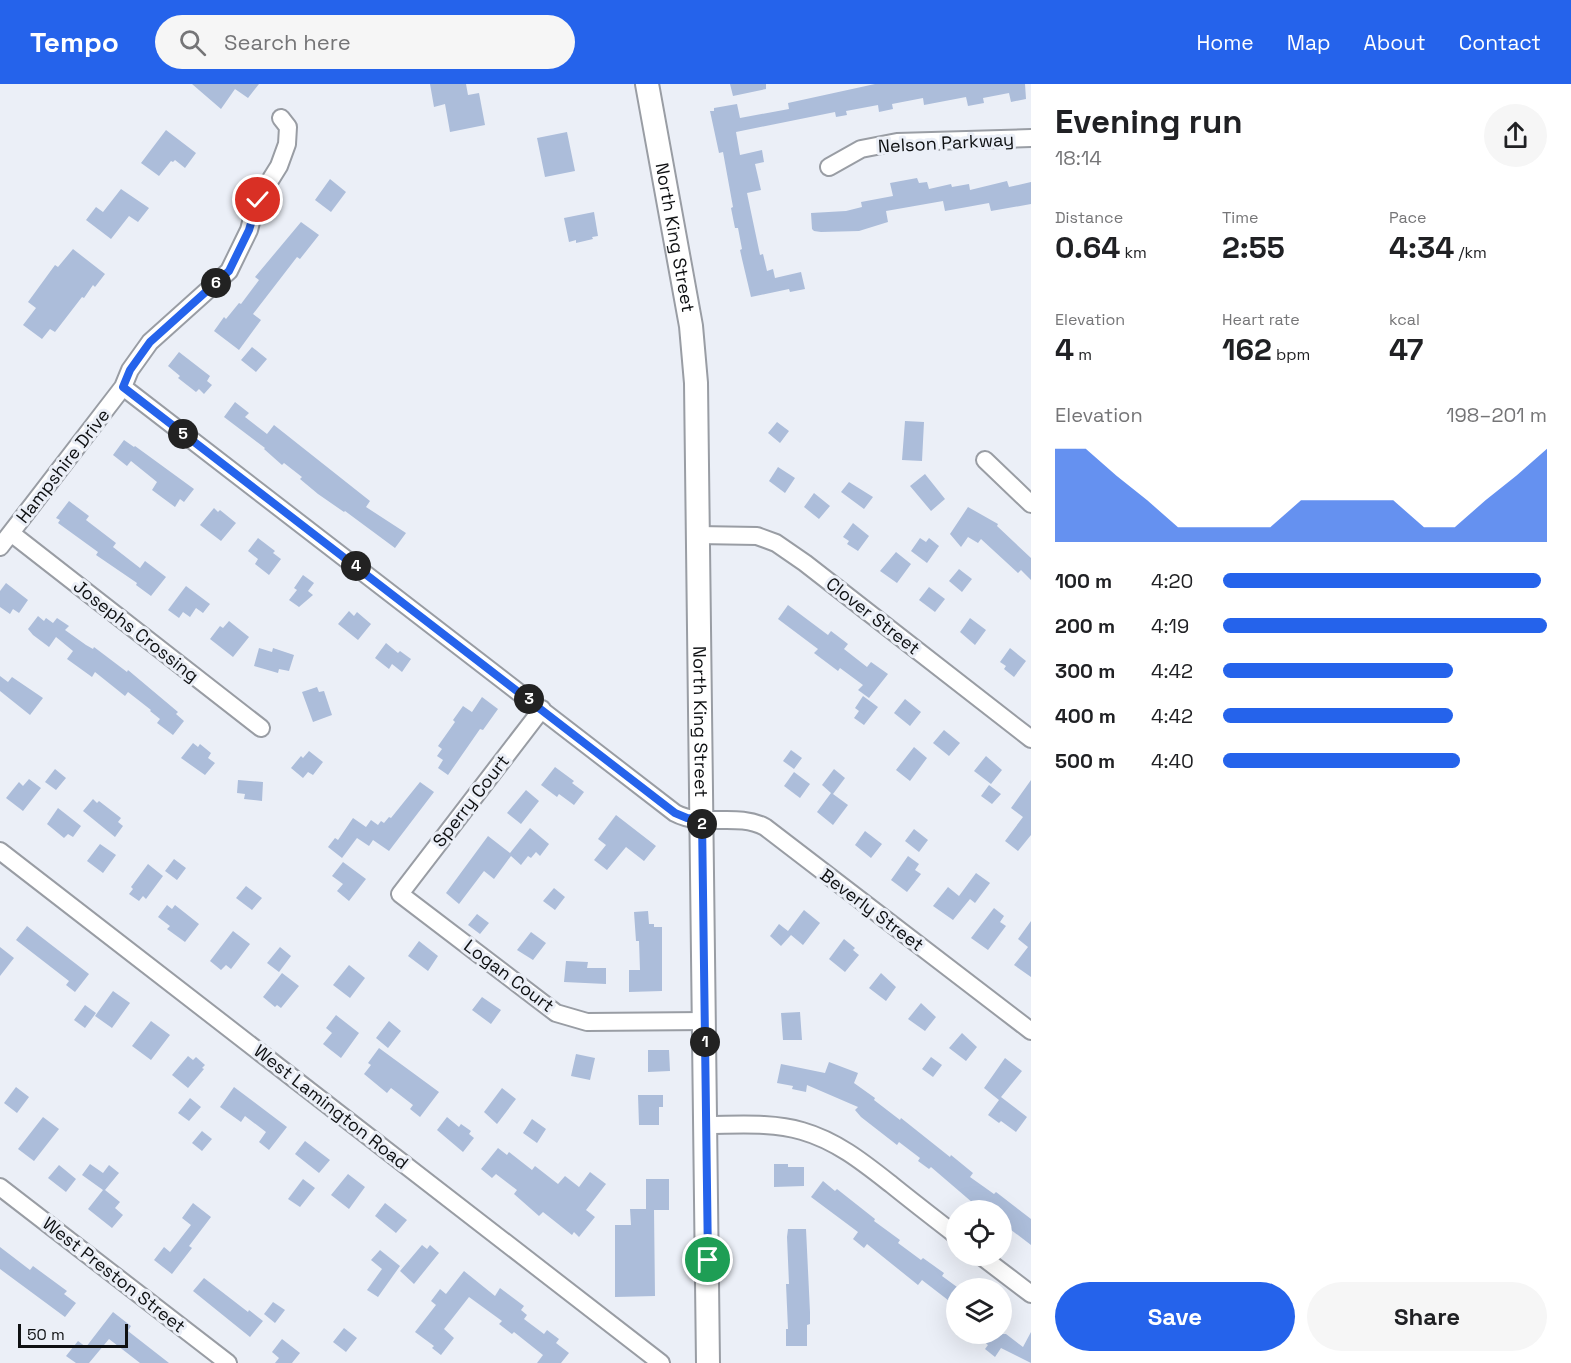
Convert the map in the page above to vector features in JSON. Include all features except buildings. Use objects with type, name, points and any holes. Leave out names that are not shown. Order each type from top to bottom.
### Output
[{"type":"main road","name":"North King Street","points":[[647,84],[691,326],[696,383],[708,1363]]},
{"type":"street","name":"Hampshire Drive","points":[[5,540],[123,387],[130,370],[150,342],[229,271],[249,230],[256,203],[279,166],[287,144],[288,128],[281,118]]},
{"type":"street","name":"Nelson Parkway","points":[[829,167],[861,149],[897,142],[1031,138]]},
{"type":"street","name":"Beverly Street","points":[[123,387],[675,813],[687,818],[752,821],[765,828],[1031,1031]]},
{"type":"street","points":[[985,460],[1031,504]]},
{"type":"street","name":"Clover Street","points":[[698,535],[757,536],[776,543],[805,563],[1031,739]]},
{"type":"street","name":"Josephs Crossing","points":[[5,540],[261,728]]},
{"type":"street","name":"Sperry Court","points":[[400,894],[542,709]]},
{"type":"street","name":"West Lamington Road","points":[[0,850],[661,1363]]},
{"type":"street","name":"Logan Court","points":[[400,894],[556,1013],[587,1022],[705,1022]]},
{"type":"street","points":[[706,1125],[780,1126],[821,1137],[861,1161],[946,1227]]},
{"type":"street","name":"West Preston Street","points":[[0,1187],[228,1363]]},
{"type":"street","points":[[994,1266],[1031,1294]]},
{"type":"route","points":[[258,200],[249,230],[229,271],[150,342],[130,370],[123,387],[675,813],[687,818],[702,819],[708,1260]]}]
